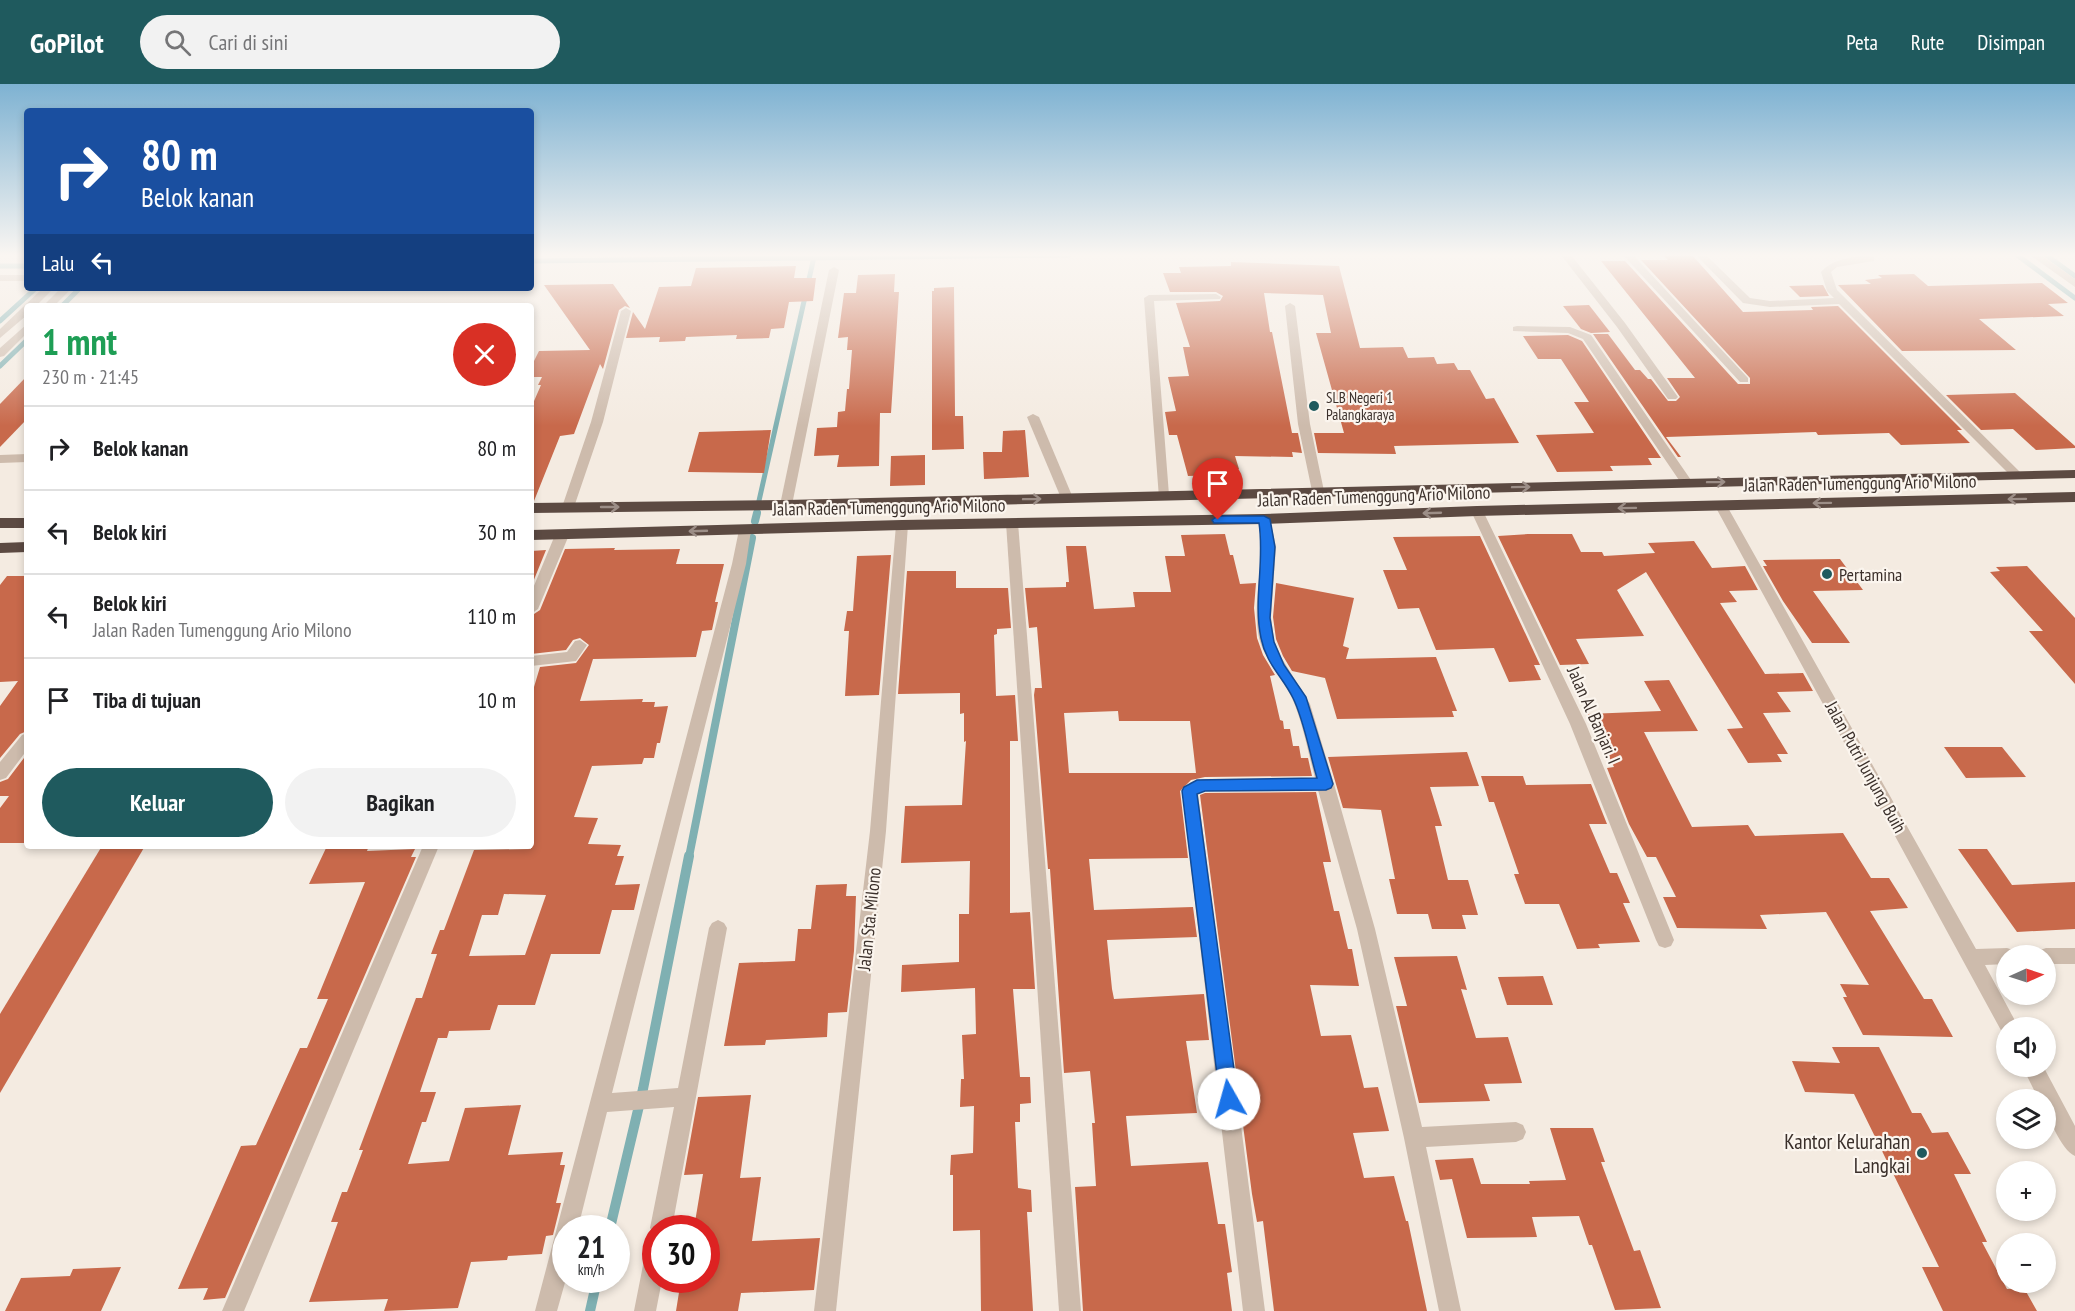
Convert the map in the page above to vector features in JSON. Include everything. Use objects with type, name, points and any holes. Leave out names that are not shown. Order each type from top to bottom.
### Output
[{"type":"highway","name":"Jalan Raden Tumenggung Ario Milono","points":[[534,508],[752,506],[2075,474]]},
{"type":"highway","name":"Jalan Raden Tumenggung Ario Milono","points":[[534,536],[2075,497]]},
{"type":"highway","points":[[827,528],[830,504]]},
{"type":"highway","points":[[0,523],[24,523]]},
{"type":"highway","points":[[0,548],[24,547]]},
{"type":"street","points":[[0,337],[24,312]]},
{"type":"street","points":[[568,507],[597,422],[626,312]]},
{"type":"street","points":[[785,505],[825,312]]},
{"type":"street","points":[[1150,312],[1163,495]]},
{"type":"street","points":[[1291,312],[1304,424],[1318,492]]},
{"type":"street","points":[[1611,312],[1672,397]]},
{"type":"street","points":[[1681,312],[1744,380]]},
{"type":"street","points":[[1852,312],[2017,475]]},
{"type":"street","points":[[1517,329],[1570,330],[1581,332],[1587,337],[1687,483]]},
{"type":"street","points":[[0,354],[24,330]]},
{"type":"street","points":[[0,337],[17,337]]},
{"type":"street","points":[[1033,417],[1067,498]]},
{"type":"street","points":[[0,459],[24,458]]},
{"type":"street","name":"Jalan Putri Junjung Buih","points":[[1721,506],[2004,1017]]},
{"type":"street","name":"Jalan Al Banjari. I","points":[[1477,511],[1578,724],[1665,940]]},
{"type":"street","points":[[1264,519],[1269,547],[1264,618],[1268,642],[1278,667],[1300,697],[1366,929],[1414,1138],[1449,1311]]},
{"type":"street","points":[[1012,523],[1070,1311]]},
{"type":"street","name":"Jalan Sta. Milono","points":[[825,1311],[878,831],[903,525]]},
{"type":"street","points":[[570,1215],[739,564],[751,530]]},
{"type":"street","points":[[534,602],[562,535]]},
{"type":"street","points":[[534,661],[571,657],[580,645]]},
{"type":"street","points":[[0,774],[24,743]]},
{"type":"street","points":[[1254,1311],[1190,791],[1197,786],[1205,785],[1326,784]]},
{"type":"street","points":[[233,1311],[429,849]]},
{"type":"street","points":[[662,1215],[675,1098],[718,928]]},
{"type":"street","points":[[1971,957],[1996,956]]},
{"type":"street","points":[[2056,956],[2075,956]]},
{"type":"street","points":[[2038,1077],[2075,1146]]},
{"type":"street","points":[[600,1103],[675,1098]]},
{"type":"street","points":[[1414,1138],[1516,1132]]},
{"type":"street","points":[[546,1311],[552,1288]]},
{"type":"street","points":[[645,1311],[649,1293]]},
{"type":"building","points":[[563,312],[618,312],[603,369],[600,364],[574,434],[560,436],[534,501],[534,401],[542,377],[534,377],[534,361],[539,351],[590,350]]},
{"type":"building","points":[[633,312],[645,329],[651,312],[787,312],[784,328],[771,329],[769,338],[736,339],[737,335],[686,337],[685,341],[659,342],[660,337],[626,338]]},
{"type":"building","points":[[841,312],[898,312],[891,413],[880,413],[879,466],[837,467],[839,455],[814,456],[817,428],[837,427],[838,412],[845,411],[852,350],[847,350],[848,337],[838,338]]},
{"type":"building","points":[[932,312],[954,312],[955,416],[963,416],[964,449],[932,450]]},
{"type":"building","points":[[1179,312],[1267,312],[1292,433],[1298,433],[1302,453],[1292,452],[1293,457],[1235,456],[1239,469],[1213,470],[1214,475],[1188,476],[1177,435],[1169,435],[1165,412],[1176,411],[1168,377],[1189,376],[1183,347],[1190,347]]},
{"type":"building","points":[[1327,312],[1351,312],[1360,348],[1403,347],[1408,358],[1434,357],[1437,364],[1454,363],[1458,370],[1470,370],[1486,399],[1494,398],[1519,443],[1394,446],[1396,454],[1318,453],[1314,433],[1344,433],[1316,333],[1331,333]]},
{"type":"building","points":[[1568,312],[1595,312],[1610,332],[1591,333],[1581,329]]},
{"type":"building","points":[[1642,312],[1672,312],[1738,384],[1750,384],[1750,378],[1689,312],[1844,312],[1962,430],[1957,430],[1970,443],[1901,445],[1889,433],[1818,435],[1816,432],[1666,437],[1681,457],[1678,457],[1593,334],[1608,334],[1635,370],[1640,370],[1648,379],[1651,379],[1668,401],[1676,401],[1680,397],[1667,378],[1695,378]]},
{"type":"building","points":[[1864,312],[2059,312],[2064,316],[1979,319],[2016,350],[1902,351]]},
{"type":"building","points":[[1568,335],[1582,341],[1661,458],[1648,458],[1652,465],[1610,466],[1613,471],[1557,472],[1536,435],[1594,433],[1574,402],[1589,402],[1561,359],[1538,359],[1523,336]]},
{"type":"building","points":[[24,379],[24,422],[0,447],[0,404]]},
{"type":"building","points":[[2015,393],[2075,448],[2036,450],[2013,429],[1981,430],[1946,395]]},
{"type":"building","points":[[771,430],[764,473],[688,472],[699,432]]},
{"type":"building","points":[[1025,430],[1029,477],[984,479],[983,452],[1002,452],[1003,431]]},
{"type":"building","points":[[925,455],[925,485],[890,486],[891,456]]},
{"type":"building","points":[[1225,534],[1240,584],[1256,583],[1254,608],[1257,638],[1263,655],[1275,675],[1270,676],[1280,720],[1283,721],[1284,729],[1290,729],[1293,746],[1299,746],[1301,758],[1308,758],[1312,776],[1205,777],[1191,780],[1180,791],[1188,858],[1089,859],[1094,910],[1193,907],[1197,937],[1107,940],[1114,999],[1204,994],[1209,1040],[1186,1041],[1197,1113],[1126,1116],[1131,1166],[1208,1162],[1218,1224],[1225,1224],[1232,1272],[1227,1273],[1232,1311],[1083,1311],[1075,1187],[1096,1186],[1092,1123],[1095,1123],[1090,1071],[1064,1073],[1050,869],[1048,869],[1034,695],[1035,688],[1042,688],[1037,627],[1029,628],[1025,588],[1066,587],[1066,582],[1069,582],[1066,546],[1086,546],[1094,609],[1135,607],[1133,592],[1171,592],[1165,556],[1185,556],[1181,535]],"holes":[[[1118,711],[1119,721],[1190,721],[1196,773],[1069,773],[1064,713]]]},
{"type":"building","points":[[1572,534],[1581,552],[1602,552],[1604,556],[1655,553],[1648,543],[1694,541],[1712,568],[1745,566],[1758,590],[1729,591],[1737,602],[1720,603],[1765,674],[1803,673],[1813,691],[1777,692],[1791,712],[1763,713],[1788,754],[1777,754],[1782,762],[1748,763],[1727,729],[1743,728],[1646,572],[1617,590],[1644,636],[1576,639],[1589,664],[1560,665],[1498,536]]},
{"type":"building","points":[[1480,536],[1540,665],[1534,665],[1541,680],[1509,682],[1494,648],[1436,650],[1419,608],[1398,609],[1383,570],[1407,570],[1393,537]]},
{"type":"building","points":[[565,549],[680,549],[676,564],[724,564],[715,602],[718,602],[712,630],[702,631],[696,657],[593,659],[580,701],[643,699],[642,702],[655,702],[654,707],[668,706],[660,743],[657,743],[654,758],[644,758],[642,764],[592,766],[574,817],[598,818],[588,844],[621,845],[617,856],[624,856],[615,885],[640,884],[634,910],[612,910],[600,954],[551,954],[535,1005],[498,1005],[490,1030],[449,1031],[447,1038],[438,1038],[420,1092],[436,1092],[426,1122],[422,1122],[408,1164],[449,1161],[465,1108],[521,1105],[508,1155],[563,1152],[560,1165],[565,1165],[556,1203],[561,1203],[558,1215],[552,1215],[552,1235],[546,1236],[542,1254],[508,1256],[507,1260],[471,1262],[458,1308],[384,1311],[388,1299],[309,1302],[338,1222],[331,1222],[342,1192],[347,1192],[363,1150],[359,1150],[416,998],[422,998],[437,954],[431,954],[440,930],[444,930],[474,850],[534,849],[534,687],[540,667],[576,663],[589,645],[580,638],[573,640],[566,650],[534,654],[534,614],[540,610]],"holes":[[[504,894],[546,895],[525,955],[469,956],[482,915],[498,915]]]},
{"type":"building","points":[[546,550],[534,580],[534,551]]},
{"type":"building","points":[[891,555],[879,695],[845,696],[849,631],[844,631],[847,611],[853,611],[857,556]]},
{"type":"building","points":[[1840,559],[1863,590],[1813,591],[1850,643],[1812,643],[1783,601],[1763,566],[1767,566],[1763,560]]},
{"type":"building","points":[[2027,566],[2075,618],[2075,684],[2029,631],[2043,631],[1990,572],[2000,571],[1996,567]]},
{"type":"building","points":[[907,571],[956,571],[956,588],[1008,588],[1011,628],[997,629],[997,634],[994,635],[996,696],[1015,695],[1018,741],[1010,741],[1010,913],[1030,912],[1035,989],[1013,989],[1020,1077],[1030,1077],[1031,1103],[1020,1104],[1020,1122],[1015,1122],[1018,1188],[1031,1190],[1032,1212],[1027,1212],[1033,1311],[981,1311],[980,1230],[953,1231],[951,1155],[973,1153],[974,1106],[960,1107],[961,1079],[964,1079],[962,1035],[976,1034],[975,988],[901,992],[902,965],[959,962],[959,914],[969,914],[970,861],[901,863],[905,806],[962,805],[966,741],[964,742],[964,713],[960,714],[960,693],[898,694]]},
{"type":"building","points":[[7,576],[24,576],[24,732],[0,758],[0,706],[18,681],[0,682],[0,585]]},
{"type":"building","points":[[1276,583],[1354,598],[1343,646],[1349,648],[1346,659],[1436,657],[1457,711],[1452,711],[1454,717],[1337,719],[1325,678],[1292,671],[1283,656],[1276,639],[1273,617]]},
{"type":"building","points":[[1669,680],[1698,731],[1644,732],[1692,827],[1748,825],[1755,836],[1843,833],[1871,878],[1889,878],[1908,908],[1870,911],[1924,999],[1932,999],[1953,1037],[1863,1035],[1843,997],[1847,997],[1840,984],[1869,985],[1826,912],[1760,915],[1767,929],[1677,928],[1663,897],[1676,897],[1656,857],[1647,857],[1629,824],[1607,768],[1614,767],[1588,714],[1661,711],[1644,681]]},
{"type":"building","points":[[1944,747],[2002,747],[2026,777],[1966,778]]},
{"type":"building","points":[[1467,752],[1479,786],[1430,787],[1442,826],[1435,826],[1448,880],[1468,880],[1478,915],[1462,915],[1466,929],[1432,929],[1428,914],[1397,914],[1389,879],[1395,879],[1381,810],[1343,808],[1328,757]]},
{"type":"building","points":[[24,758],[24,843],[0,843],[0,808],[9,796],[0,796],[0,782],[8,779]]},
{"type":"building","points":[[1481,776],[1523,776],[1526,785],[1591,784],[1607,824],[1589,824],[1610,873],[1617,873],[1630,903],[1623,903],[1640,942],[1598,944],[1600,948],[1577,949],[1559,904],[1525,904],[1514,874],[1519,874],[1494,802],[1489,802]]},
{"type":"building","points":[[1316,792],[1331,862],[1323,862],[1334,911],[1339,911],[1348,949],[1352,949],[1359,986],[1310,985],[1321,1036],[1351,1035],[1364,1088],[1378,1087],[1389,1131],[1353,1133],[1364,1178],[1394,1176],[1406,1221],[1408,1221],[1427,1311],[1274,1311],[1263,1221],[1257,1222],[1252,1194],[1200,795],[1205,793]]},
{"type":"building","points":[[100,849],[143,849],[0,1093],[0,1014]]},
{"type":"building","points":[[326,849],[368,849],[367,851],[415,849],[411,857],[416,857],[225,1298],[203,1300],[208,1288],[178,1289],[241,1146],[256,1145],[300,1048],[307,1048],[328,999],[317,999],[365,882],[309,884]]},
{"type":"building","points":[[1958,849],[1987,849],[2012,885],[2075,882],[2075,929],[2017,932]]},
{"type":"building","points":[[847,884],[846,896],[856,896],[854,951],[847,1012],[828,1013],[827,1037],[766,1040],[765,1045],[724,1046],[739,963],[795,961],[798,929],[811,929],[816,885]]},
{"type":"building","points":[[1457,956],[1467,990],[1461,989],[1476,1038],[1508,1037],[1522,1083],[1484,1084],[1490,1101],[1419,1103],[1396,1006],[1407,1006],[1394,957]]},
{"type":"building","points":[[1543,976],[1553,1005],[1507,1005],[1498,977]]},
{"type":"building","points":[[1832,1047],[1879,1047],[1912,1113],[1921,1113],[1932,1133],[1948,1132],[1971,1174],[1954,1174],[1987,1242],[1982,1242],[1996,1268],[1996,1293],[2027,1293],[2037,1311],[1943,1311],[1922,1267],[1939,1267],[1854,1094],[1805,1092],[1792,1061],[1840,1063]]},
{"type":"building","points":[[751,1095],[740,1178],[761,1177],[752,1241],[820,1238],[814,1290],[741,1293],[738,1311],[676,1311],[679,1293],[720,1293],[720,1215],[696,1215],[703,1174],[684,1175],[698,1097]]},
{"type":"building","points":[[1550,1128],[1593,1128],[1605,1162],[1601,1162],[1634,1251],[1640,1250],[1661,1308],[1615,1310],[1579,1216],[1532,1217],[1537,1237],[1467,1238],[1452,1179],[1440,1180],[1435,1160],[1473,1158],[1481,1184],[1530,1184],[1529,1181],[1566,1180]]},
{"type":"building","points":[[121,1267],[101,1311],[5,1311],[21,1278],[70,1276],[73,1269]]},
{"type":"waterway","points":[[0,321],[10,312]]},
{"type":"waterway","points":[[756,514],[802,312]]},
{"type":"waterway","points":[[0,366],[24,343]]},
{"type":"waterway","points":[[755,521],[757,513]]},
{"type":"waterway","points":[[689,857],[752,538]]},
{"type":"waterway","points":[[613,1215],[643,1089],[689,856]]},
{"type":"waterway","points":[[590,1311],[594,1293]]},
{"type":"place","name":"SLB Negeri 1 Palangkaraya","points":[[1314,406]]},
{"type":"place","name":"Pertamina","points":[[1827,574]]},
{"type":"place","name":"Kantor Kelurahan Langkai","points":[[1922,1153]]},
{"type":"route","points":[[1218,520],[1264,519],[1269,547],[1264,618],[1268,642],[1278,667],[1300,697],[1326,784],[1205,785],[1197,786],[1190,791],[1229,1099]]}]
